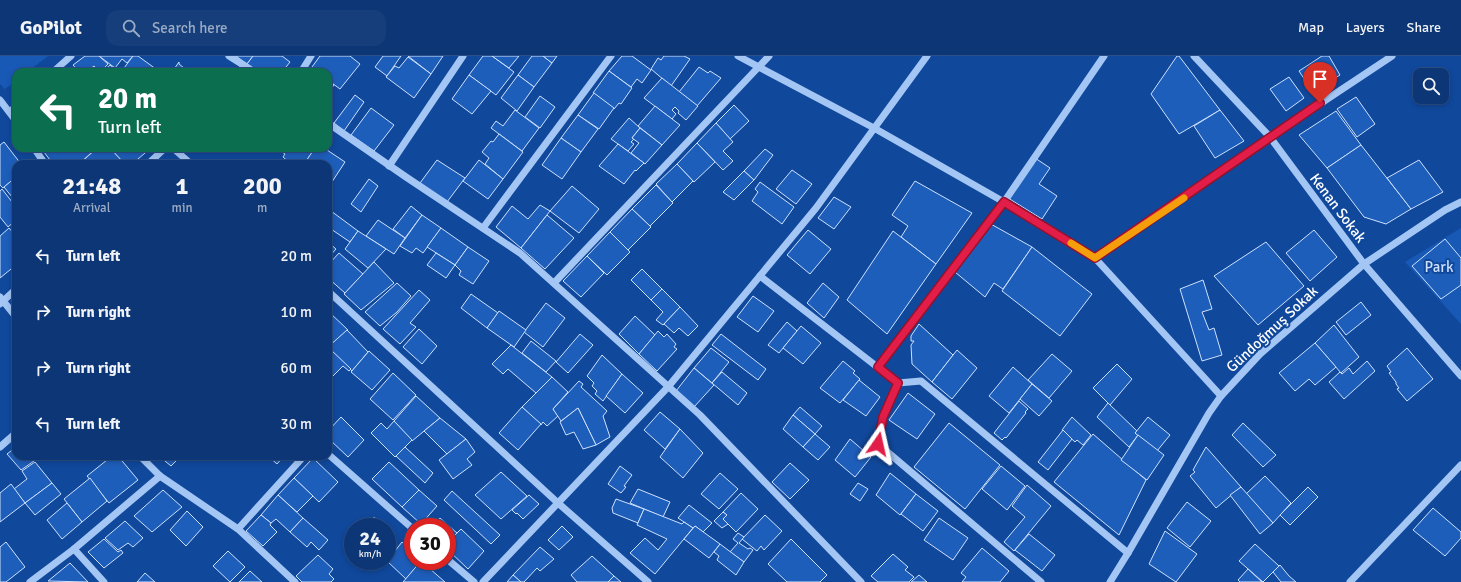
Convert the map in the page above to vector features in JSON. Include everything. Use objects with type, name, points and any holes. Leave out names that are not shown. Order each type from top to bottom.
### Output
[{"type":"street","points":[[57,68],[70,56]]},
{"type":"street","points":[[229,56],[248,68]]},
{"type":"street","points":[[303,68],[311,56]]},
{"type":"street","points":[[389,166],[463,56]]},
{"type":"street","points":[[483,228],[611,56]]},
{"type":"street","points":[[738,56],[874,128],[1004,202],[1095,258],[1221,396]]},
{"type":"street","points":[[554,283],[769,56]]},
{"type":"street","points":[[483,582],[668,387],[816,208],[927,56]]},
{"type":"street","points":[[878,367],[1004,202],[1104,56]]},
{"type":"street","name":"Kenan Sokak","points":[[1194,56],[1270,137],[1364,264],[1461,376]]},
{"type":"street","points":[[1095,258],[1270,137],[1392,56]]},
{"type":"street","points":[[0,100],[12,115]]},
{"type":"street","points":[[332,127],[520,253],[700,415],[861,582]]},
{"type":"street","points":[[152,160],[161,152]]},
{"type":"street","points":[[178,152],[186,160]]},
{"type":"street","name":"Gündoğmuş Sokak","points":[[1110,582],[1209,413],[1221,396],[1260,354],[1364,264],[1445,210],[1461,202]]},
{"type":"street","points":[[760,276],[898,383],[921,381],[1128,553]]},
{"type":"street","points":[[12,292],[1,301],[12,313]]},
{"type":"street","points":[[332,295],[558,503],[648,582]]},
{"type":"street","points":[[898,383],[883,417],[878,444],[1041,582]]},
{"type":"street","points":[[0,447],[12,436]]},
{"type":"street","points":[[332,457],[404,520]]},
{"type":"street","points":[[144,460],[160,476],[238,529],[295,582]]},
{"type":"street","points":[[238,529],[300,460]]},
{"type":"street","points":[[1350,582],[1461,465]]},
{"type":"street","points":[[30,582],[74,549],[160,476]]},
{"type":"street","points":[[74,549],[104,582]]},
{"type":"street","points":[[456,566],[474,582]]},
{"type":"green space","points":[[0,56],[48,56],[32,68],[12,68],[12,84],[5,89],[0,84]]},
{"type":"green space","name":"Park","points":[[1461,228],[1461,324],[1405,262]]},
{"type":"building","points":[[85,56],[99,56],[108,64],[104,68],[96,68],[94,66],[91,68],[76,68],[73,65]]},
{"type":"building","points":[[99,56],[133,56],[127,63],[122,59],[115,68]]},
{"type":"building","points":[[133,56],[138,56],[154,68],[124,68]]},
{"type":"building","points":[[236,56],[253,56],[247,64]]},
{"type":"building","points":[[253,56],[282,56],[290,62],[285,68],[253,68],[247,64]]},
{"type":"building","points":[[320,56],[350,56],[360,64],[340,89],[332,83],[332,68],[312,67]]},
{"type":"building","points":[[383,56],[401,56],[387,76],[375,67]]},
{"type":"building","points":[[408,56],[443,56],[431,74]]},
{"type":"building","points":[[483,56],[492,56],[514,72],[496,95],[469,75]]},
{"type":"building","points":[[492,56],[519,56],[509,68]]},
{"type":"building","points":[[532,56],[543,56],[552,63],[534,87],[518,75]]},
{"type":"building","points":[[543,56],[557,56],[552,63]]},
{"type":"building","points":[[622,56],[632,56],[651,70],[642,83],[637,79],[631,87],[609,71]]},
{"type":"building","points":[[664,56],[684,56],[690,59],[671,86],[651,69],[658,58],[661,60]]},
{"type":"building","points":[[1177,56],[1179,56],[1220,110],[1179,134],[1151,94]]},
{"type":"building","points":[[1322,56],[1329,56],[1340,75],[1312,91],[1299,71]]},
{"type":"building","points":[[408,57],[431,74],[414,98],[386,77],[395,66],[399,68]]},
{"type":"building","points":[[179,62],[179,64],[184,68],[175,68]]},
{"type":"building","points":[[110,65],[114,68],[107,68]]},
{"type":"building","points":[[699,67],[708,73],[710,71],[721,78],[697,106],[679,92]]},
{"type":"building","points":[[609,71],[632,88],[621,104],[619,103],[614,109],[593,93]]},
{"type":"building","points":[[469,75],[491,91],[472,114],[452,99]]},
{"type":"building","points":[[518,75],[534,87],[517,111],[501,98]]},
{"type":"building","points":[[1289,77],[1304,98],[1286,111],[1270,89]]},
{"type":"building","points":[[662,78],[698,106],[686,120],[678,113],[679,111],[675,107],[672,110],[676,114],[672,119],[644,98]]},
{"type":"building","points":[[594,93],[614,108],[599,129],[578,115]]},
{"type":"building","points":[[355,95],[364,102],[344,131],[334,123]]},
{"type":"building","points":[[540,96],[555,107],[540,128],[525,117]]},
{"type":"building","points":[[1356,97],[1375,124],[1357,137],[1337,109]]},
{"type":"building","points":[[734,105],[749,121],[730,139],[716,123]]},
{"type":"building","points":[[655,106],[680,125],[662,145],[638,126]]},
{"type":"building","points":[[371,108],[394,125],[374,151],[351,135]]},
{"type":"building","points":[[515,110],[539,128],[522,151],[491,128],[496,121],[503,126]]},
{"type":"building","points":[[1220,110],[1244,141],[1215,158],[1194,126]]},
{"type":"building","points":[[1336,111],[1361,145],[1327,168],[1299,135]]},
{"type":"building","points":[[578,115],[598,129],[581,152],[561,138]]},
{"type":"building","points":[[629,118],[640,128],[632,138],[634,139],[631,142],[634,144],[628,151],[611,139]]},
{"type":"building","points":[[716,123],[733,142],[723,151],[733,161],[723,170],[697,143]]},
{"type":"building","points":[[640,128],[662,145],[645,164],[631,153],[639,143],[632,138]]},
{"type":"building","points":[[499,134],[523,152],[503,179],[485,164],[489,158],[482,152]]},
{"type":"building","points":[[561,138],[581,152],[562,179],[542,165]]},
{"type":"building","points":[[4,142],[18,160],[12,160],[12,180],[3,188],[0,185],[0,145]]},
{"type":"building","points":[[697,143],[715,162],[694,182],[677,164]]},
{"type":"building","points":[[618,144],[644,163],[636,171],[635,170],[624,184],[599,166]]},
{"type":"building","points":[[1361,145],[1411,209],[1386,224],[1364,217],[1327,168]]},
{"type":"building","points":[[765,149],[773,155],[754,180],[744,171]]},
{"type":"building","points":[[44,152],[91,153],[83,160],[50,160]]},
{"type":"building","points":[[93,152],[114,152],[121,160],[84,160]]},
{"type":"building","points":[[114,152],[146,152],[137,160],[121,160]]},
{"type":"building","points":[[282,152],[312,152],[307,160],[286,160],[283,157],[285,154]]},
{"type":"building","points":[[312,152],[330,152],[345,162],[332,182],[332,160],[307,160]]},
{"type":"building","points":[[1035,158],[1050,168],[1039,184],[1057,196],[1042,219],[1008,198]]},
{"type":"building","points":[[437,160],[465,178],[447,202],[420,183]]},
{"type":"building","points":[[479,160],[503,179],[488,199],[463,181]]},
{"type":"building","points":[[1419,160],[1443,192],[1411,209],[1387,178]]},
{"type":"building","points":[[677,164],[693,181],[672,202],[656,184]]},
{"type":"building","points":[[792,170],[812,184],[796,204],[776,189]]},
{"type":"building","points":[[744,171],[754,180],[734,200],[723,192]]},
{"type":"building","points":[[369,179],[378,186],[361,212],[351,204]]},
{"type":"building","points":[[12,180],[12,197],[4,187]]},
{"type":"building","points":[[915,181],[972,213],[936,264],[901,237],[908,226],[892,215]]},
{"type":"building","points":[[760,182],[794,207],[782,224],[752,201],[758,192],[755,189]]},
{"type":"building","points":[[656,185],[673,203],[650,226],[632,209]]},
{"type":"building","points":[[572,186],[599,209],[579,233],[550,211]]},
{"type":"building","points":[[2,189],[12,202],[12,224],[8,227],[0,217],[0,191]]},
{"type":"building","points":[[834,197],[851,207],[834,229],[818,218]]},
{"type":"building","points":[[540,205],[550,211],[521,248],[496,227],[512,206],[528,219]]},
{"type":"building","points":[[411,206],[422,215],[405,238],[393,229]]},
{"type":"building","points":[[632,209],[651,227],[628,250],[610,232]]},
{"type":"building","points":[[332,212],[358,231],[350,242],[332,230]]},
{"type":"building","points":[[422,215],[441,228],[423,253],[416,248],[412,253],[400,246]]},
{"type":"building","points":[[547,215],[574,238],[545,269],[521,248]]},
{"type":"building","points":[[378,220],[405,238],[394,254],[366,236]]},
{"type":"building","points":[[989,223],[1032,247],[1003,289],[994,283],[985,297],[955,272]]},
{"type":"building","points":[[9,228],[12,231],[12,268],[0,278],[0,236]]},
{"type":"building","points":[[441,228],[468,247],[455,265],[427,247]]},
{"type":"building","points":[[808,230],[831,249],[810,274],[787,255]]},
{"type":"building","points":[[1314,230],[1337,257],[1310,281],[1286,253]]},
{"type":"building","points":[[358,231],[386,249],[368,268],[345,249]]},
{"type":"building","points":[[893,231],[936,264],[887,334],[847,300]]},
{"type":"building","points":[[610,232],[630,252],[607,275],[587,256]]},
{"type":"building","name":"Park","points":[[1445,239],[1461,258],[1461,285],[1441,299],[1412,266]]},
{"type":"building","points":[[1266,242],[1304,286],[1258,325],[1214,276]]},
{"type":"building","points":[[332,246],[336,249],[332,254]]},
{"type":"building","points":[[468,247],[489,261],[473,284],[459,275],[461,271],[455,265]]},
{"type":"building","points":[[1032,247],[1092,294],[1060,336],[1002,291]]},
{"type":"building","points":[[339,253],[363,274],[345,293],[332,282],[332,261]]},
{"type":"building","points":[[436,253],[455,265],[446,278],[427,265]]},
{"type":"building","points":[[587,256],[604,273],[581,297],[563,281]]},
{"type":"building","points":[[374,262],[394,283],[361,310],[344,294]]},
{"type":"building","points":[[642,269],[662,289],[651,300],[631,280]]},
{"type":"building","points":[[1203,280],[1212,309],[1202,312],[1209,330],[1214,328],[1222,355],[1202,361],[1180,289]]},
{"type":"building","points":[[397,283],[411,296],[397,312],[380,326],[365,312]]},
{"type":"building","points":[[823,283],[839,297],[824,318],[807,303]]},
{"type":"building","points":[[662,289],[680,307],[663,325],[656,320],[663,312],[651,300]]},
{"type":"building","points":[[419,290],[430,300],[410,323],[416,327],[400,344],[383,329]]},
{"type":"building","points":[[471,294],[498,313],[487,328],[461,308]]},
{"type":"building","points":[[753,296],[774,311],[758,332],[737,317]]},
{"type":"building","points":[[1361,302],[1371,315],[1346,335],[1336,322]]},
{"type":"building","points":[[546,303],[565,318],[543,347],[524,332]]},
{"type":"building","points":[[680,307],[698,326],[688,336],[679,328],[674,333],[664,324]]},
{"type":"building","points":[[499,311],[526,330],[514,347],[487,328]]},
{"type":"building","points":[[332,315],[348,330],[332,344]]},
{"type":"building","points":[[635,316],[655,335],[639,354],[619,334]]},
{"type":"building","points":[[787,322],[797,331],[779,353],[768,345]]},
{"type":"building","points":[[919,324],[953,355],[932,382],[912,364],[911,345],[914,341],[911,341],[911,336]]},
{"type":"building","points":[[1334,325],[1359,357],[1341,373],[1315,343]]},
{"type":"building","points":[[801,326],[821,343],[803,364],[783,348]]},
{"type":"building","points":[[419,329],[437,346],[422,364],[403,347]]},
{"type":"building","points":[[347,330],[368,352],[352,371],[332,351],[332,343]]},
{"type":"building","points":[[658,331],[664,337],[667,334],[676,344],[674,347],[677,349],[657,371],[639,354]]},
{"type":"building","points":[[580,334],[593,345],[568,373],[556,362]]},
{"type":"building","points":[[721,334],[766,369],[758,380],[712,345]]},
{"type":"building","points":[[531,341],[556,361],[546,372],[522,353]]},
{"type":"building","points":[[1315,343],[1336,367],[1315,385],[1309,379],[1295,391],[1279,373]]},
{"type":"building","points":[[511,345],[552,377],[536,393],[508,369],[503,374],[492,364]]},
{"type":"building","points":[[711,348],[729,362],[712,383],[694,368]]},
{"type":"building","points":[[1407,348],[1433,379],[1407,401],[1397,389],[1399,388],[1389,373],[1391,372],[1387,366]]},
{"type":"building","points":[[957,350],[977,368],[952,399],[932,382]]},
{"type":"building","points":[[332,351],[351,369],[349,371],[343,366],[332,377]]},
{"type":"building","points":[[369,351],[390,370],[372,390],[351,372]]},
{"type":"building","points":[[1052,354],[1072,371],[1049,398],[1028,380]]},
{"type":"building","points":[[602,355],[622,374],[603,401],[595,394],[597,391],[592,386],[594,383],[587,376]]},
{"type":"building","points":[[843,361],[855,371],[853,373],[860,379],[840,403],[820,388]]},
{"type":"building","points":[[1367,361],[1375,371],[1344,399],[1329,382],[1340,372],[1342,374],[1349,368],[1353,374]]},
{"type":"building","points":[[1117,364],[1132,379],[1110,405],[1093,388]]},
{"type":"building","points":[[1013,367],[1032,384],[1009,413],[989,396]]},
{"type":"building","points":[[694,368],[714,385],[694,407],[676,391]]},
{"type":"building","points":[[722,372],[747,393],[738,405],[712,383]]},
{"type":"building","points":[[393,373],[416,395],[393,420],[370,399]]},
{"type":"building","points":[[622,374],[643,393],[625,413],[606,396]]},
{"type":"building","points":[[552,377],[568,392],[553,409],[558,416],[547,426],[543,422],[541,425],[522,407]]},
{"type":"building","points":[[859,380],[880,397],[866,416],[843,400]]},
{"type":"building","points":[[579,381],[583,384],[581,387],[607,411],[603,416],[610,437],[596,445],[578,408],[561,421],[553,409]]},
{"type":"building","points":[[1032,384],[1052,401],[1039,416],[1020,399]]},
{"type":"building","points":[[908,393],[935,414],[917,439],[889,420]]},
{"type":"building","points":[[416,396],[440,418],[412,441],[394,421]]},
{"type":"building","points":[[1019,401],[1028,409],[1006,438],[1005,437],[1002,440],[994,433]]},
{"type":"building","points":[[1108,403],[1137,431],[1135,433],[1138,435],[1129,447],[1097,417]]},
{"type":"building","points":[[522,407],[541,424],[518,450],[499,433]]},
{"type":"building","points":[[800,407],[822,426],[815,434],[793,415]]},
{"type":"building","points":[[578,408],[596,445],[583,449],[574,432],[566,435],[560,422]]},
{"type":"building","points":[[660,412],[680,429],[665,449],[644,430]]},
{"type":"building","points":[[793,415],[815,434],[803,447],[783,429]]},
{"type":"building","points":[[341,417],[364,440],[348,457],[332,442],[332,427]]},
{"type":"building","points":[[1072,417],[1091,435],[1083,445],[1077,440],[1075,442],[1062,430]]},
{"type":"building","points":[[1148,417],[1170,435],[1157,451],[1135,433]]},
{"type":"building","points":[[440,418],[466,439],[447,454],[424,431]]},
{"type":"building","points":[[394,421],[412,440],[395,457],[371,433],[381,423],[387,429]]},
{"type":"building","points":[[949,423],[1000,465],[965,509],[914,467]]},
{"type":"building","points":[[1243,423],[1276,455],[1263,467],[1232,435]]},
{"type":"building","points":[[680,429],[703,453],[683,478],[660,457]]},
{"type":"building","points":[[1063,430],[1072,439],[1048,470],[1038,462]]},
{"type":"building","points":[[815,434],[830,447],[818,460],[803,447]]},
{"type":"building","points":[[1093,434],[1146,480],[1119,535],[1054,482]]},
{"type":"building","points":[[1138,435],[1164,455],[1147,480],[1121,460]]},
{"type":"building","points":[[466,439],[475,452],[467,459],[472,465],[453,479],[439,460]]},
{"type":"building","points":[[850,439],[871,457],[855,477],[835,460]]},
{"type":"building","points":[[405,447],[433,473],[425,483],[396,456]]},
{"type":"building","points":[[1206,447],[1241,487],[1216,508],[1190,476],[1195,472],[1193,470]]},
{"type":"building","points":[[12,450],[12,460],[7,454]]},
{"type":"building","points":[[12,460],[34,461],[21,470]]},
{"type":"building","points":[[107,460],[121,460],[138,480],[109,503],[87,476]]},
{"type":"building","points":[[164,460],[177,460],[171,466]]},
{"type":"building","points":[[272,460],[280,460],[277,464]]},
{"type":"building","points":[[311,460],[315,460],[338,482],[319,502],[294,478]]},
{"type":"building","points":[[35,462],[52,483],[25,503],[14,489],[27,479],[22,471]]},
{"type":"building","points":[[389,462],[419,490],[402,507],[372,479]]},
{"type":"building","points":[[790,463],[809,480],[790,499],[772,482]]},
{"type":"building","points":[[620,466],[632,475],[621,493],[608,484]]},
{"type":"building","points":[[1001,466],[1025,486],[1007,510],[982,489]]},
{"type":"building","points":[[501,472],[527,496],[501,519],[475,495]]},
{"type":"building","points":[[720,473],[738,489],[719,509],[701,494]]},
{"type":"building","points":[[890,473],[916,494],[900,515],[876,495]]},
{"type":"building","points":[[1265,476],[1291,503],[1273,523],[1246,494]]},
{"type":"building","points":[[90,478],[107,501],[82,522],[64,499]]},
{"type":"building","points":[[294,478],[313,496],[297,512],[278,495]]},
{"type":"building","points":[[52,483],[61,494],[35,515],[25,503]]},
{"type":"building","points":[[858,483],[868,489],[860,501],[850,494]]},
{"type":"building","points":[[11,484],[25,503],[0,522],[0,493]]},
{"type":"building","points":[[1027,485],[1051,506],[1014,551],[1004,542],[1025,517],[1012,506]]},
{"type":"building","points":[[1241,487],[1273,523],[1260,534],[1230,495]]},
{"type":"building","points":[[1308,487],[1318,497],[1290,525],[1280,515]]},
{"type":"building","points":[[638,489],[670,502],[663,517],[630,503]]},
{"type":"building","points":[[163,490],[182,507],[152,532],[134,516]]},
{"type":"building","points":[[419,490],[437,506],[426,518],[414,518],[402,507]]},
{"type":"building","points":[[452,491],[500,535],[491,544],[444,500]]},
{"type":"building","points":[[741,493],[758,509],[736,532],[723,519],[727,515],[723,512]]},
{"type":"building","points":[[916,494],[938,511],[923,531],[901,514]]},
{"type":"building","points":[[278,495],[303,518],[290,532],[276,519],[271,523],[261,515]]},
{"type":"building","points":[[529,495],[539,504],[523,519],[512,510]]},
{"type":"building","points":[[616,499],[644,509],[638,523],[613,513],[612,508]]},
{"type":"building","points":[[1187,502],[1211,521],[1190,547],[1167,528]]},
{"type":"building","points":[[67,503],[82,522],[62,539],[47,520]]},
{"type":"building","points":[[689,505],[712,523],[703,532],[695,526],[693,528],[678,518]]},
{"type":"building","points":[[1433,508],[1461,532],[1461,538],[1445,556],[1413,530]]},
{"type":"building","points":[[644,509],[682,524],[684,522],[693,528],[655,574],[630,553],[645,538],[658,550],[667,539],[637,525]]},
{"type":"building","points":[[187,511],[203,527],[186,546],[170,530]]},
{"type":"building","points":[[723,512],[727,515],[723,519],[728,524],[722,528],[714,521]]},
{"type":"building","points":[[261,515],[271,523],[270,525],[277,532],[263,546],[246,531]]},
{"type":"building","points":[[765,515],[782,531],[764,550],[761,546],[757,551],[742,539]]},
{"type":"building","points":[[303,518],[328,540],[319,550],[311,542],[307,547],[290,532]]},
{"type":"building","points":[[939,518],[968,538],[953,560],[924,540]]},
{"type":"building","points":[[125,521],[143,538],[133,547],[128,543],[118,550],[105,538]]},
{"type":"building","points":[[562,526],[573,537],[559,550],[548,540]]},
{"type":"building","points":[[695,526],[720,544],[709,558],[684,539]]},
{"type":"building","points":[[461,529],[484,551],[468,569],[456,558],[456,534]]},
{"type":"building","points":[[1165,531],[1197,554],[1176,582],[1149,564]]},
{"type":"building","points":[[738,533],[744,537],[739,543],[748,549],[750,548],[753,550],[744,562],[730,552],[738,543],[733,539]]},
{"type":"building","points":[[1029,534],[1055,555],[1042,571],[1015,550]]},
{"type":"building","points":[[104,539],[118,552],[121,550],[123,553],[104,568],[88,552]]},
{"type":"building","points":[[791,539],[827,575],[820,582],[787,582],[768,564]]},
{"type":"building","points":[[6,542],[25,567],[6,582],[0,582],[0,547]]},
{"type":"building","points":[[402,542],[404,544],[404,570],[414,570],[406,579],[396,570],[396,550]]},
{"type":"building","points":[[720,544],[744,562],[736,575],[717,560],[719,556],[714,552]]},
{"type":"building","points":[[1255,544],[1279,566],[1263,582],[1239,561]]},
{"type":"building","points":[[540,547],[554,559],[540,571],[537,568],[524,582],[521,582],[513,575]]},
{"type":"building","points":[[982,548],[1009,571],[1000,582],[962,582],[966,577],[961,573]]},
{"type":"building","points":[[228,551],[245,567],[230,582],[213,566]]},
{"type":"building","points":[[893,554],[908,567],[905,570],[914,577],[909,582],[878,582],[871,576]]},
{"type":"building","points":[[318,555],[333,569],[329,574],[334,579],[331,582],[302,582],[296,576]]},
{"type":"building","points":[[592,556],[614,576],[608,582],[577,582],[571,575]]},
{"type":"building","points":[[70,563],[88,582],[48,581]]},
{"type":"building","points":[[1280,565],[1296,582],[1281,582],[1273,572]]},
{"type":"building","points":[[1248,569],[1262,582],[1240,582],[1238,580]]},
{"type":"building","points":[[413,570],[431,570],[445,582],[403,582]]},
{"type":"building","points":[[250,571],[262,582],[239,582]]},
{"type":"building","points":[[145,573],[155,582],[137,582]]},
{"type":"building","points":[[513,575],[521,582],[507,582]]},
{"type":"building","points":[[919,575],[927,582],[911,582]]},
{"type":"building","points":[[614,576],[621,582],[608,582]]},
{"type":"slow traffic","points":[[1071,243],[1095,258],[1184,198]]},
{"type":"route","points":[[878,444],[883,417],[898,383],[878,367],[1004,202],[1095,258],[1320,103]]}]
